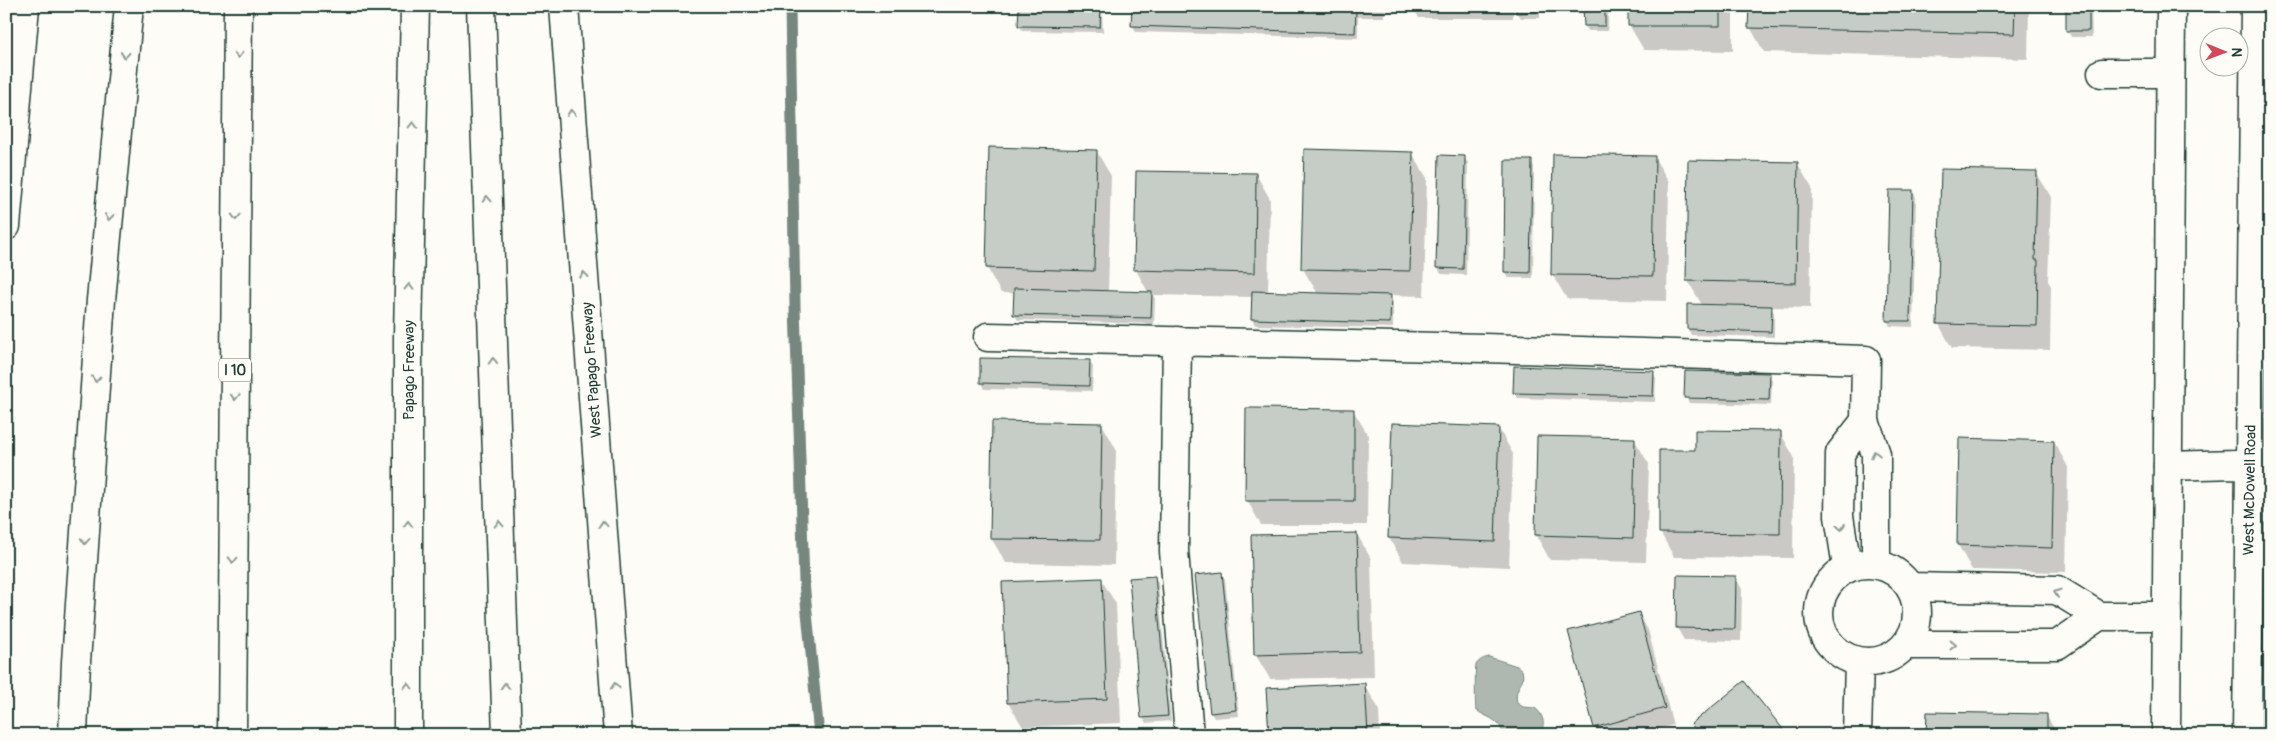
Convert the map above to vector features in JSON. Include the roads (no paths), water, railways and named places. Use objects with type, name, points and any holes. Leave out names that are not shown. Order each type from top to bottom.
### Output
[{"type":"main road","points":[[6,69],[15,6]]},
{"type":"main road","points":[[6,226],[25,6]]},
{"type":"main road","points":[[73,735],[76,662],[101,300],[129,6]]},
{"type":"main road","name":"I 10","points":[[232,735],[238,6]]},
{"type":"main road","name":"Papago Freeway","points":[[408,735],[408,336],[415,6]]},
{"type":"main road","points":[[481,6],[507,735]]},
{"type":"main road","name":"West Papago Freeway","points":[[564,6],[618,735]]},
{"type":"main road","points":[[2166,735],[2171,6]]},
{"type":"main road","name":"West McDowell Road","points":[[2247,735],[2260,463],[2255,6]]},
{"type":"main road","points":[[2102,73],[2170,73]]},
{"type":"main road","points":[[988,337],[1494,348],[1866,360],[1865,421],[1876,454],[1876,564]]},
{"type":"main road","points":[[1177,342],[1174,551],[1189,735]]},
{"type":"main road","points":[[1847,567],[1839,516],[1840,453],[1865,421]]},
{"type":"main road","points":[[2168,466],[2260,463]]},
{"type":"main road","points":[[1866,563],[1876,564],[1894,571],[1910,587],[1916,601],[1917,617],[1913,632],[1905,645],[1897,653],[1876,662],[1859,662],[1840,654],[1830,645],[1823,634],[1818,608],[1821,595],[1827,583],[1847,567],[1866,563]]},
{"type":"main road","points":[[1910,587],[2056,590],[2099,616],[2168,616]]},
{"type":"main road","points":[[1905,645],[2057,645],[2099,616]]},
{"type":"main road","points":[[1856,735],[1859,662]]},
{"type":"waterway","points":[[790,6],[795,307],[804,582],[819,735]]}]
